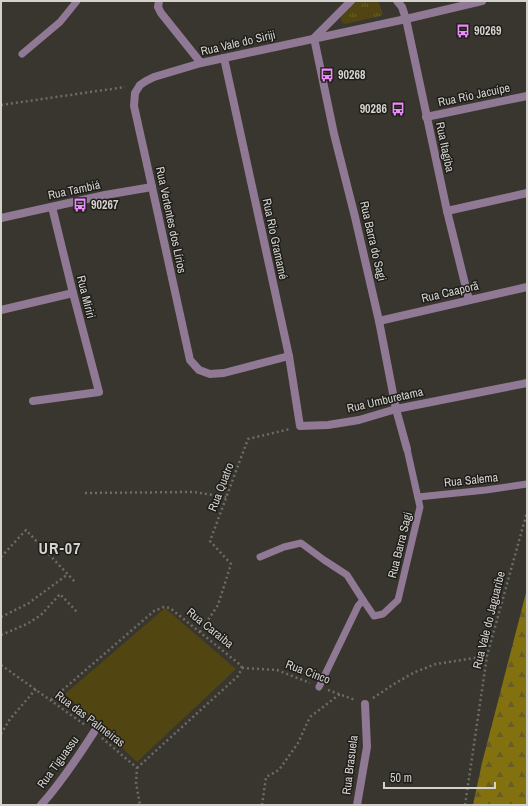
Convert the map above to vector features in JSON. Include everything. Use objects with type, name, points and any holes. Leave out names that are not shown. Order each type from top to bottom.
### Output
[{"type":"street","points":[[159,1],[158,7],[160,13],[201,63]]},
{"type":"street","points":[[314,38],[350,1]]},
{"type":"street","name":"Rua Itagiba","points":[[397,1],[402,6],[406,19],[447,211],[469,300]]},
{"type":"street","name":"Rua Vale do Siriji","points":[[140,85],[154,77],[201,63],[406,19],[482,1]]},
{"type":"street","name":"Rua Barra do Sagi","points":[[314,38],[334,134],[356,217],[379,321],[396,409],[407,449]]},
{"type":"street","name":"Rua Rio Gramamé","points":[[224,58],[289,356],[300,426]]},
{"type":"street","name":"Rua Vertentes dos Lírios","points":[[140,85],[136,93],[134,106],[190,360],[199,370],[210,374],[224,373],[289,356]]},
{"type":"street","name":"Rua Rio Jacuípe","points":[[426,117],[527,96]]},
{"type":"street","name":"Rua Tambiá","points":[[1,218],[105,195],[152,187]]},
{"type":"street","points":[[447,211],[527,193]]},
{"type":"street","name":"Rua Miriri","points":[[33,400],[99,392],[52,207]]},
{"type":"street","name":"Rua Caaporã","points":[[379,321],[527,287]]},
{"type":"street","points":[[1,310],[73,293]]},
{"type":"street","name":"Rua Umburetama","points":[[300,426],[328,425],[351,421],[396,409],[527,383]]},
{"type":"street","name":"Rua Brasuela","points":[[357,805],[367,747],[365,704]]},
{"type":"street","name":"Rua Tiguassu","points":[[41,805],[69,770],[94,732]]},
{"type":"lane","points":[[22,54],[60,22],[77,1]]},
{"type":"lane","name":"Rua Barra Sagi","points":[[363,600],[374,616],[383,614],[398,600],[420,507],[407,449]]},
{"type":"lane","name":"Rua Salema","points":[[418,497],[527,484]]},
{"type":"lane","points":[[260,557],[284,547],[301,543],[347,575],[363,600],[358,606],[320,687]]},
{"type":"path","points":[[1,105],[140,85]]},
{"type":"path","name":"Rua Quatro","points":[[200,632],[218,605],[231,564],[210,541],[248,439],[300,426]]},
{"type":"path","points":[[85,493],[193,492],[226,497]]},
{"type":"path","name":"Rua Vale do Jaguaribe","points":[[465,805],[487,656],[527,512]]},
{"type":"path","points":[[1,557],[26,530],[76,583]]},
{"type":"path","points":[[1,618],[29,603],[68,574]]},
{"type":"path","points":[[1,635],[27,624],[41,615],[60,594],[77,612]]},
{"type":"path","name":"Rua Caraiba","points":[[51,700],[154,611],[164,607],[170,608],[241,665],[242,668]]},
{"type":"path","points":[[365,704],[394,684],[415,672],[436,664],[487,656]]},
{"type":"path","name":"Rua das Palmeiras","points":[[1,665],[94,732],[137,768]]},
{"type":"path","points":[[140,805],[136,783],[137,768],[238,676],[242,668]]},
{"type":"path","name":"Rua Cinco","points":[[242,668],[277,670],[365,704]]},
{"type":"path","points":[[1,734],[10,719],[36,689]]},
{"type":"path","points":[[262,805],[266,777],[279,770],[298,743],[310,717],[340,694]]},
{"type":"green space","points":[[357,1],[378,1],[383,14],[344,24],[341,17]]},
{"type":"green space","points":[[527,589],[527,805],[473,805],[482,763]]},
{"type":"green space","points":[[165,608],[236,669],[137,762],[65,694]]},
{"type":"place","name":"90269","points":[[463,31]]},
{"type":"place","name":"90268","points":[[327,75]]},
{"type":"place","name":"90286","points":[[398,109]]},
{"type":"place","name":"90267","points":[[80,205]]},
{"type":"district","name":"UR-07","points":[[60,548]]}]
